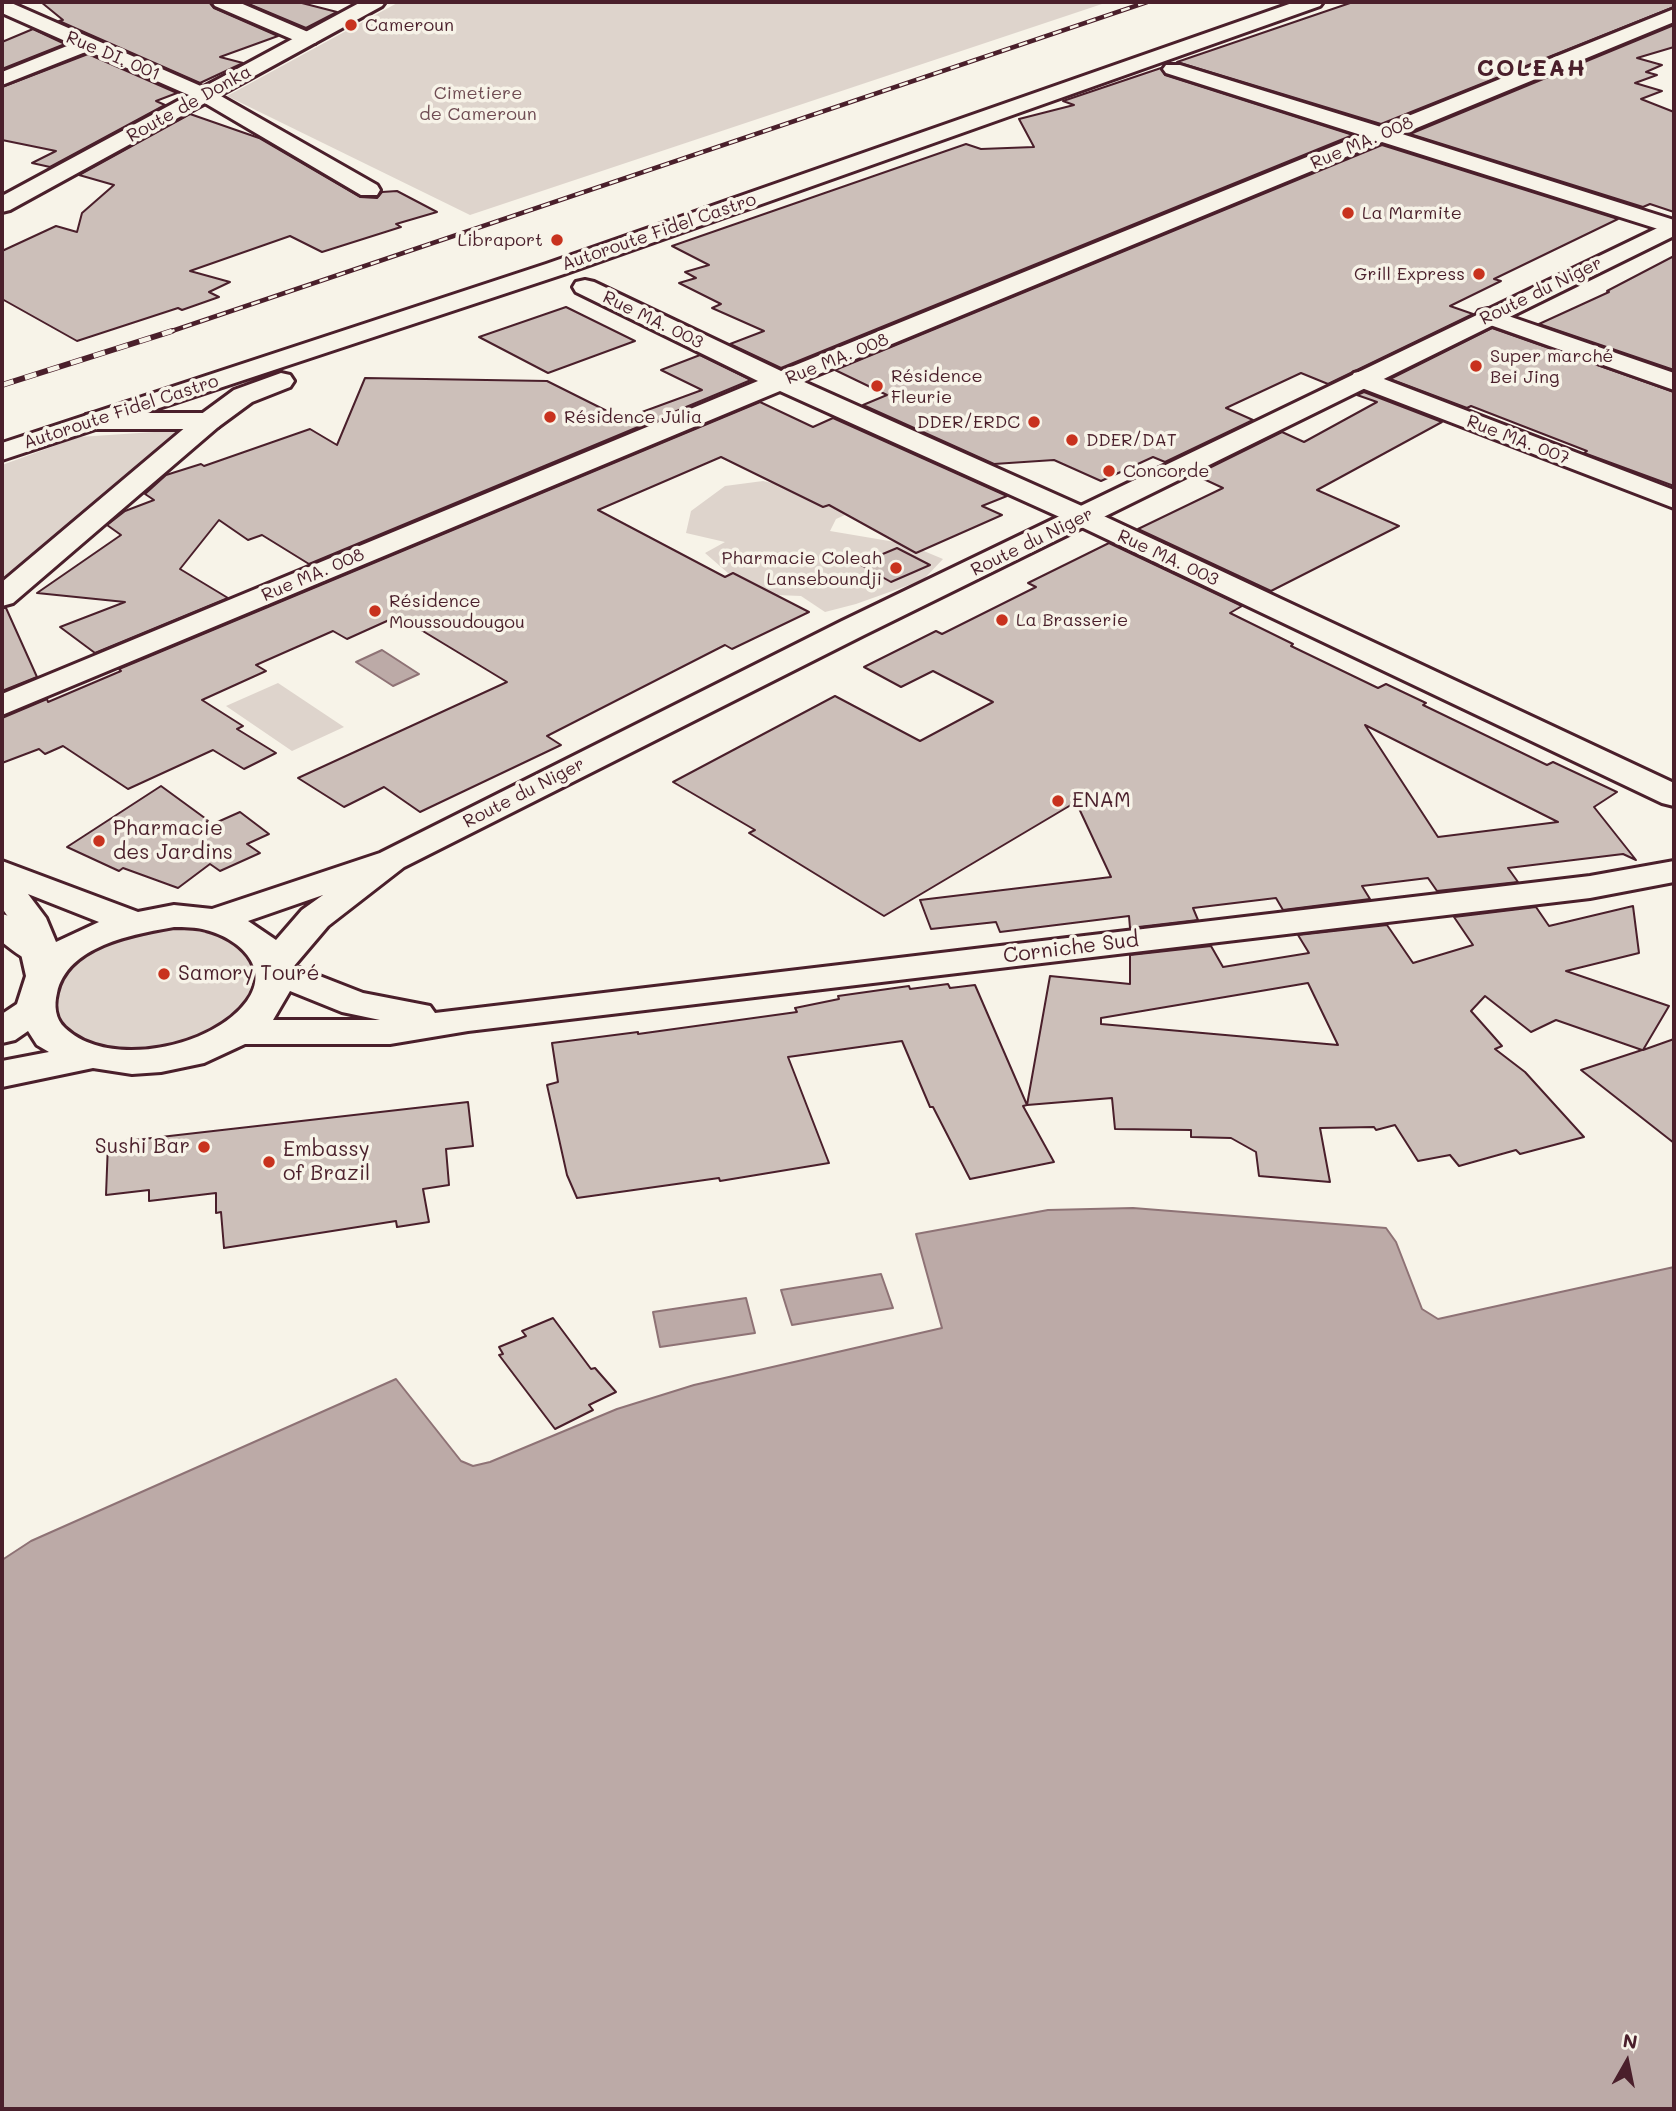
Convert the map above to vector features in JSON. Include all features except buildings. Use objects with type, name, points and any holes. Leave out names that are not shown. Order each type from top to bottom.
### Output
[{"type":"main road","points":[[222,2],[308,39]]},
{"type":"main road","name":"Route de Donka","points":[[2,205],[375,2]]},
{"type":"main road","name":"Autoroute Fidel Castro","points":[[2,436],[539,258],[1271,2]]},
{"type":"main road","name":"Autoroute Fidel Castro","points":[[2,452],[613,248],[1313,2]]},
{"type":"main road","name":"Rue DI. 001","points":[[2,6],[205,95],[369,190]]},
{"type":"main road","name":"Rue MA. 008","points":[[2,705],[1674,15]]},
{"type":"main road","points":[[2,79],[86,45]]},
{"type":"main road","points":[[1173,69],[1674,227]]},
{"type":"main road","name":"Route du Niger","points":[[215,920],[392,860],[853,628],[1674,227]]},
{"type":"main road","points":[[2,597],[209,421],[243,396],[500,298],[613,248]]},
{"type":"main road","name":"Rue MA. 003","points":[[585,287],[780,382],[1083,517],[1674,796]]},
{"type":"main road","points":[[1488,316],[1674,382]]},
{"type":"main road","name":"Rue MA. 007","points":[[1363,379],[1674,500]]},
{"type":"main road","points":[[95,421],[209,421]]},
{"type":"main road","name":"Route du Niger","points":[[275,968],[315,918],[392,860]]},
{"type":"main road","points":[[2,871],[131,922]]},
{"type":"main road","name":"Corniche Sud","points":[[468,1019],[1591,887],[1674,872]]},
{"type":"main road","points":[[2,888],[18,903],[34,925],[40,979],[51,1038],[89,1057]]},
{"type":"main road","points":[[2,1031],[40,979],[59,958],[79,943],[131,922],[174,916],[215,920],[255,937],[275,968],[355,1004],[468,1019]]},
{"type":"main road","points":[[2,925],[40,979]]},
{"type":"main road","points":[[2,1074],[89,1057],[138,1062],[191,1053],[236,1032],[254,1018],[267,1003],[274,987],[275,968]]},
{"type":"main road","points":[[236,1032],[390,1032],[468,1019]]},
{"type":"green space","name":"Cimetiere de Cameroun","points":[[399,2],[1108,2],[470,215],[227,96]]},
{"type":"green space","points":[[184,430],[2,585],[2,465],[79,437]]},
{"type":"green space","points":[[763,481],[867,505],[836,519],[830,531],[907,544],[943,559],[923,580],[825,612],[801,596],[752,594],[705,553],[725,542],[686,533],[691,511],[725,486]]},
{"type":"green space","points":[[278,683],[344,727],[292,751],[226,706]]},
{"type":"green space","points":[[180,926],[208,930],[225,936],[246,953],[253,963],[256,979],[250,996],[239,1010],[225,1023],[192,1040],[155,1048],[119,1049],[83,1039],[69,1030],[54,1006],[55,991],[61,976],[75,959],[86,950],[111,939]]},
{"type":"shaded area","points":[[382,650],[419,674],[393,686],[356,662]]},
{"type":"shaded area","points":[[1133,1208],[1386,1228],[1396,1242],[1422,1309],[1438,1319],[1674,1267],[1674,2109],[2,2109],[2,1560],[31,1541],[396,1379],[461,1461],[473,1466],[490,1462],[617,1409],[694,1385],[942,1328],[916,1234],[1048,1210]]},
{"type":"shaded area","points":[[881,1274],[893,1308],[792,1325],[781,1290]]},
{"type":"shaded area","points":[[746,1298],[755,1333],[660,1347],[653,1312]]},
{"type":"railway","points":[[171,331],[1147,2]]},
{"type":"railway","points":[[2,385],[171,331]]},
{"type":"railway","points":[[166,333],[171,331]]},
{"type":"place","name":"Cameroun","points":[[351,25]]},
{"type":"place","name":"La Marmite","points":[[1348,213]]},
{"type":"place","name":"Libraport","points":[[557,240]]},
{"type":"place","name":"Grill Express","points":[[1479,274]]},
{"type":"place","name":"Super marché Bei Jing","points":[[1476,366]]},
{"type":"place","name":"Résidence Fleurie","points":[[877,386]]},
{"type":"place","name":"Résidence Julia","points":[[550,417]]},
{"type":"place","name":"DDER/ERDC","points":[[1034,422]]},
{"type":"place","name":"DDER/DAT","points":[[1072,440]]},
{"type":"place","name":"Concorde","points":[[1109,471]]},
{"type":"place","name":"Pharmacie Coleah Lanseboundji","points":[[896,568]]},
{"type":"place","name":"Résidence Moussoudougou","points":[[375,611]]},
{"type":"place","name":"La Brasserie","points":[[1002,620]]},
{"type":"place","name":"ENAM","points":[[1058,801]]},
{"type":"place","name":"Pharmacie des Jardins","points":[[99,841]]},
{"type":"place","name":"Samory Touré","points":[[164,974]]},
{"type":"place","name":"Sushi Bar","points":[[204,1147]]},
{"type":"place","name":"Embassy of Brazil","points":[[269,1162]]},
{"type":"district","name":"COLEAH","points":[[1532,69]]}]
